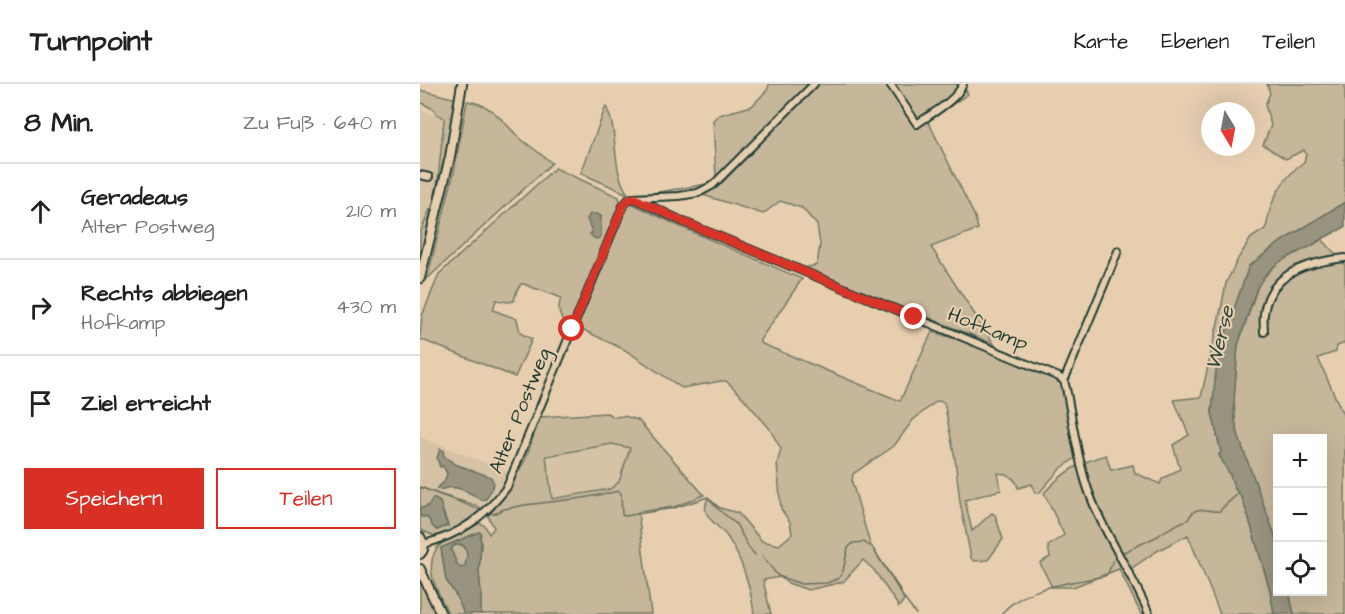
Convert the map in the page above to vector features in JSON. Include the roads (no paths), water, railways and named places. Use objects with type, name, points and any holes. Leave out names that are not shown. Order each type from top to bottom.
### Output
[{"type":"main road","points":[[420,278],[450,157],[462,84]]},
{"type":"main road","points":[[420,554],[423,549],[422,541]]},
{"type":"main road","points":[[420,569],[441,614]]},
{"type":"street","points":[[634,198],[698,193],[713,185],[814,84]]},
{"type":"street","points":[[890,84],[917,124],[954,97],[963,84]]},
{"type":"street","points":[[420,175],[429,177]]},
{"type":"street","name":"Hofkamp","points":[[634,198],[725,239],[1053,373],[1064,381]]},
{"type":"street","name":"Alter Postweg","points":[[422,541],[448,537],[465,528],[480,517],[507,487],[623,206],[629,199],[634,198]]},
{"type":"street","points":[[1118,251],[1064,381],[1085,480],[1100,517],[1140,592],[1149,614]]},
{"type":"street","points":[[1264,332],[1264,313],[1268,298],[1278,283],[1302,267],[1321,261],[1345,258]]},
{"type":"waterway","points":[[420,487],[478,506],[483,510]]},
{"type":"waterway","points":[[490,513],[494,514],[504,509],[525,505],[619,491],[622,515],[625,516],[674,508],[708,497],[736,524],[755,555]]},
{"type":"waterway","points":[[1122,553],[1188,520],[1195,511],[1220,511],[1239,493]]},
{"type":"waterway","points":[[762,556],[778,576],[801,584],[827,583],[839,578],[843,571],[848,548],[853,543],[864,542],[869,546]]},
{"type":"waterway","points":[[874,551],[916,614]]},
{"type":"waterway","points":[[1001,614],[1022,597],[1035,592],[1105,576],[1115,557]]},
{"type":"water label","name":"Werse","points":[[1220,338]]}]
